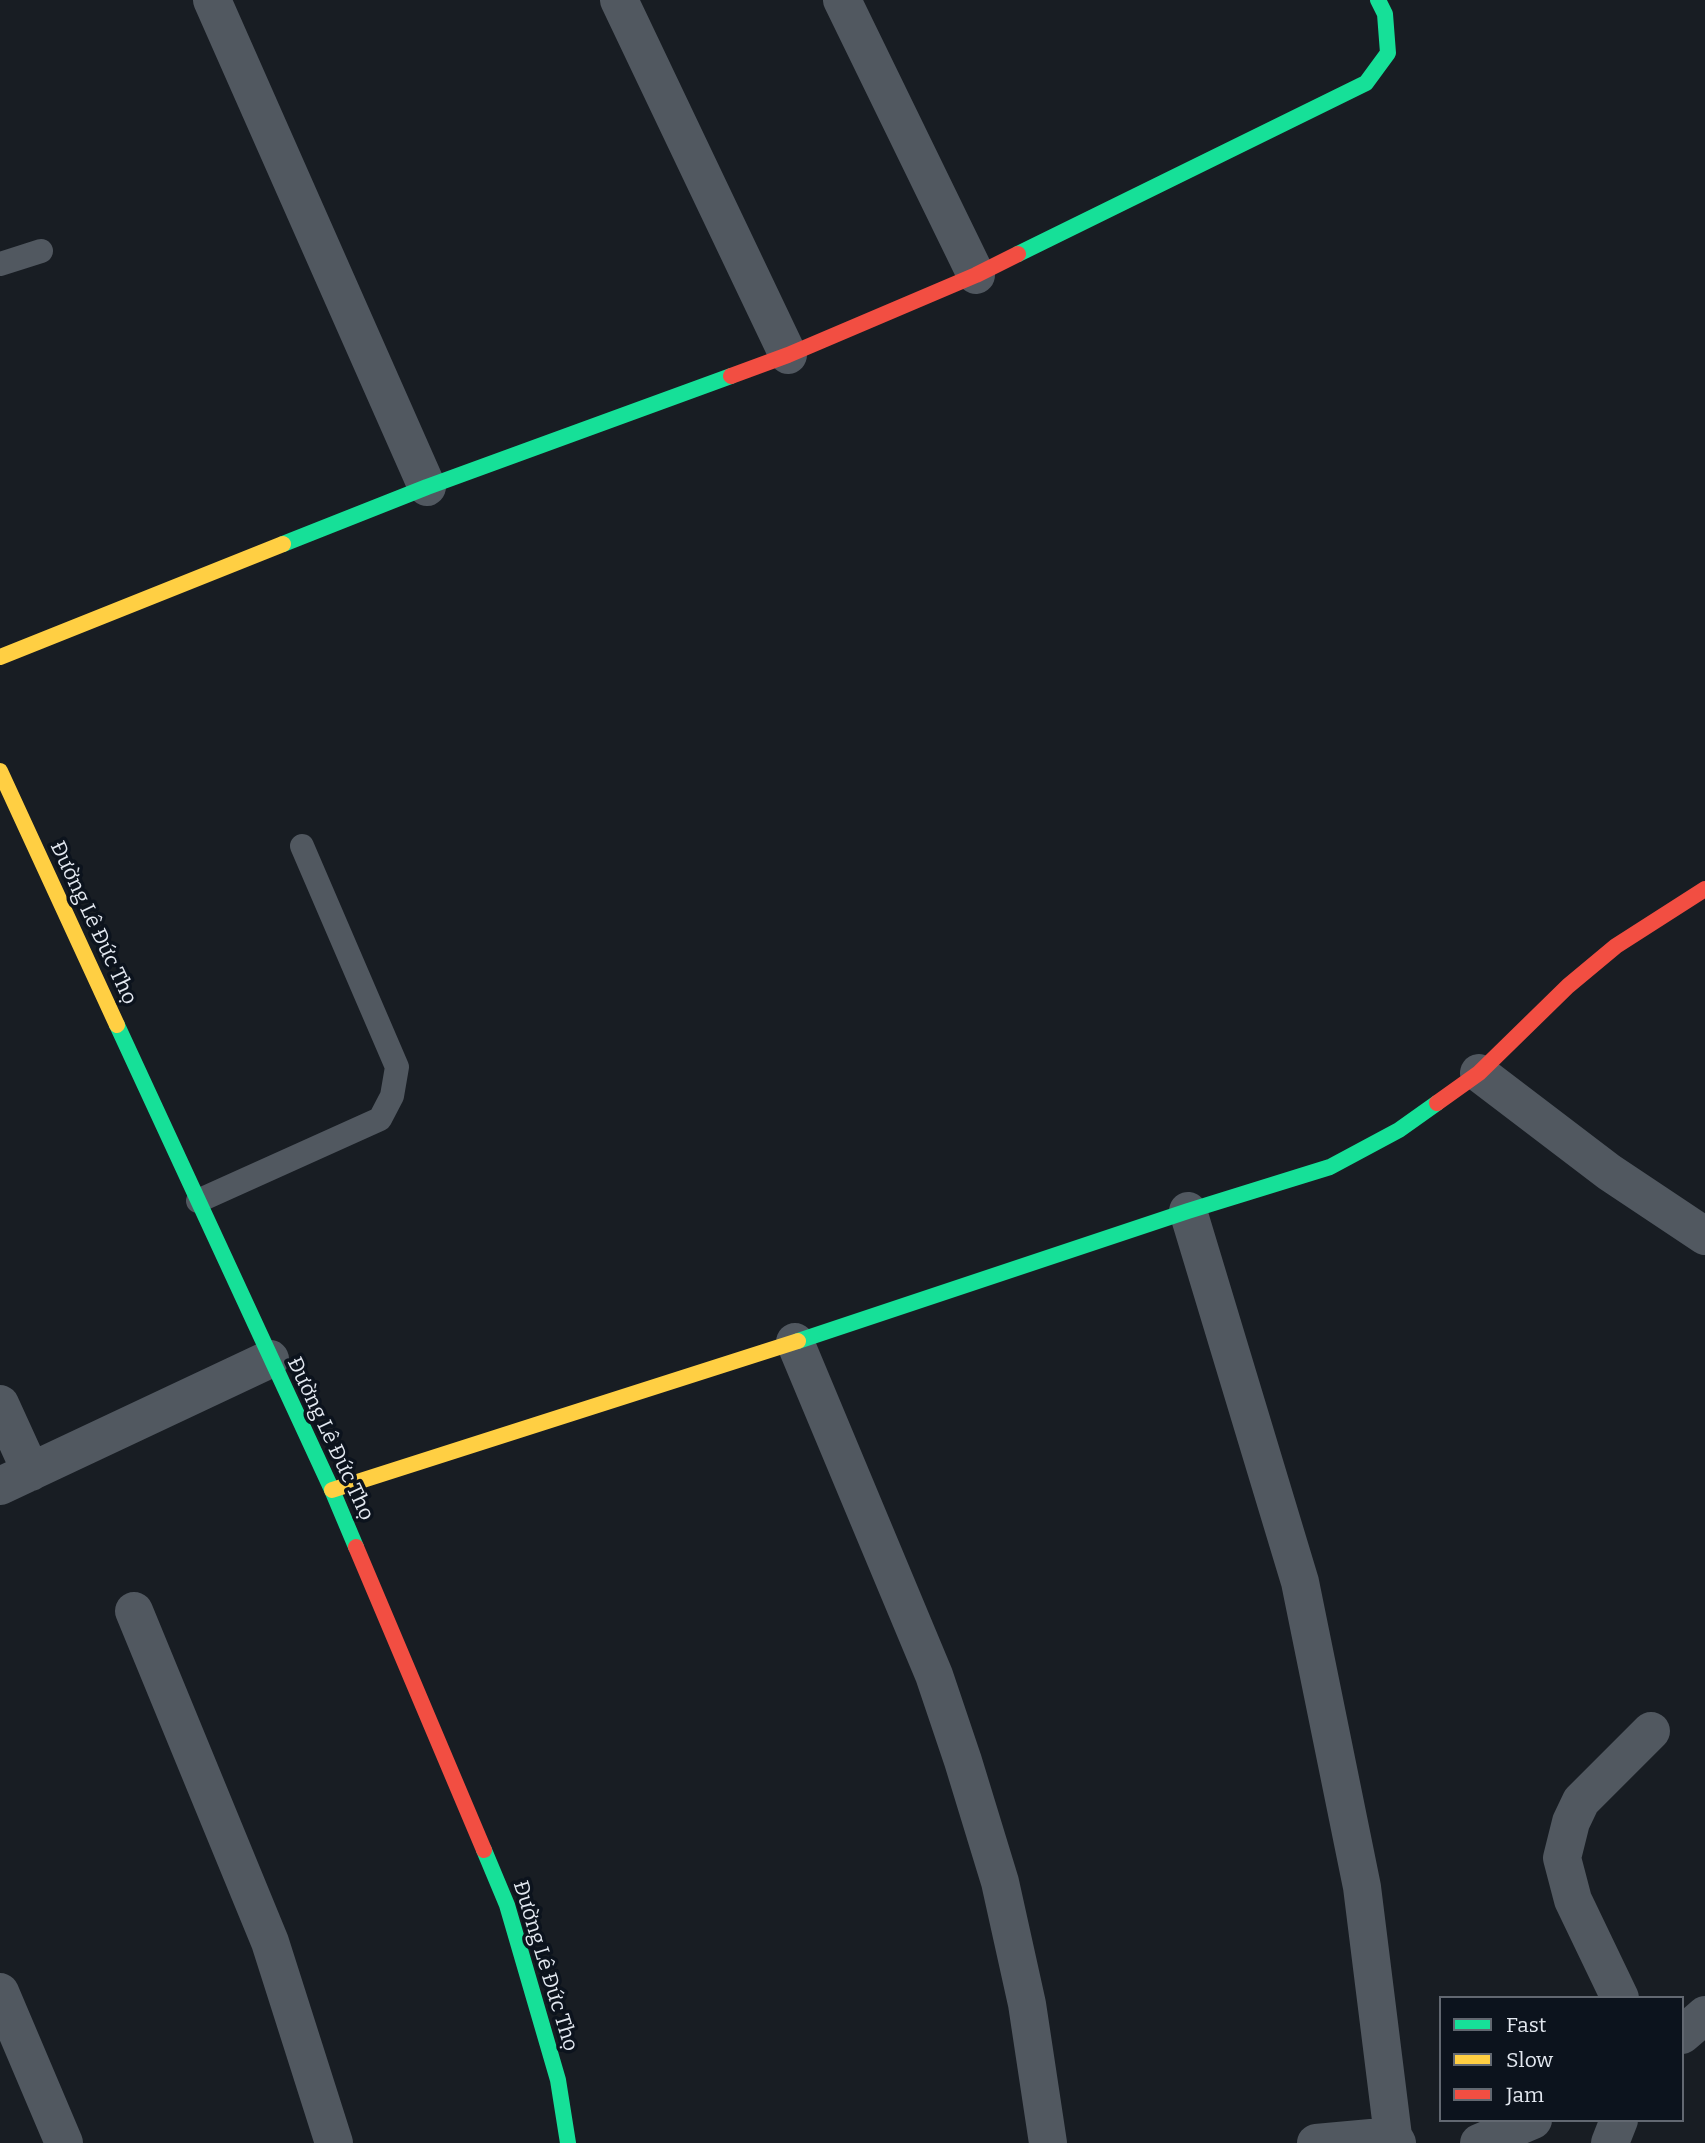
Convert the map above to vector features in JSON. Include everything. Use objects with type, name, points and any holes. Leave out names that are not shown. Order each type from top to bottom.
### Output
[{"type":"street","points":[[212,0],[426,487]]},
{"type":"street","points":[[619,0],[788,355]]},
{"type":"street","points":[[842,0],[976,275]]},
{"type":"street","points":[[0,657],[426,487],[788,355],[976,275],[1366,83],[1388,53],[1385,14],[1378,0]]},
{"type":"street","name":"Đường Lê Đức Thọ","points":[[0,771],[332,1490],[507,1905],[558,2080],[568,2143]]},
{"type":"street","points":[[332,1490],[1330,1167],[1399,1130],[1479,1073],[1568,986],[1616,946],[1705,889]]},
{"type":"street","points":[[1479,1073],[1609,1172],[1705,1236]]},
{"type":"street","points":[[1188,1211],[1300,1582],[1362,1887],[1395,2140],[1316,2143]]},
{"type":"street","points":[[794,1342],[934,1675],[963,1761],[1000,1882],[1027,2004],[1048,2143]]},
{"type":"street","points":[[0,1404],[15,1479],[270,1359]]},
{"type":"street","points":[[134,1611],[270,1942],[334,2143]]},
{"type":"street","points":[[1619,1996],[1573,1900],[1562,1858],[1571,1822],[1581,1801],[1651,1731]]},
{"type":"street","points":[[0,1992],[64,2143]]},
{"type":"street","points":[[1684,2033],[1705,2015]]},
{"type":"street","points":[[1479,2143],[1529,2122]]},
{"type":"street","points":[[1610,2143],[1618,2122]]},
{"type":"lane","points":[[0,264],[41,251]]},
{"type":"lane","points":[[198,1201],[380,1119],[392,1096],[397,1067],[302,846]]},
{"type":"traffic: fast","points":[[1018,254],[1366,83],[1388,53],[1385,14],[1378,0]]},
{"type":"traffic: fast","points":[[283,544],[427,487],[731,376]]},
{"type":"traffic: fast","points":[[117,1025],[356,1547]]},
{"type":"traffic: fast","points":[[798,1341],[1188,1211],[1330,1167],[1399,1130],[1437,1103]]},
{"type":"traffic: fast","points":[[484,1850],[507,1905],[558,2080],[568,2143]]},
{"type":"traffic: slow","points":[[0,657],[283,544]]},
{"type":"traffic: slow","points":[[0,771],[117,1025]]},
{"type":"traffic: slow","points":[[332,1490],[798,1341]]},
{"type":"traffic: jam","points":[[731,376],[788,355],[976,275],[1018,254]]},
{"type":"traffic: jam","points":[[1437,1103],[1479,1073],[1568,986],[1616,946],[1705,889]]},
{"type":"traffic: jam","points":[[356,1547],[484,1850]]}]
